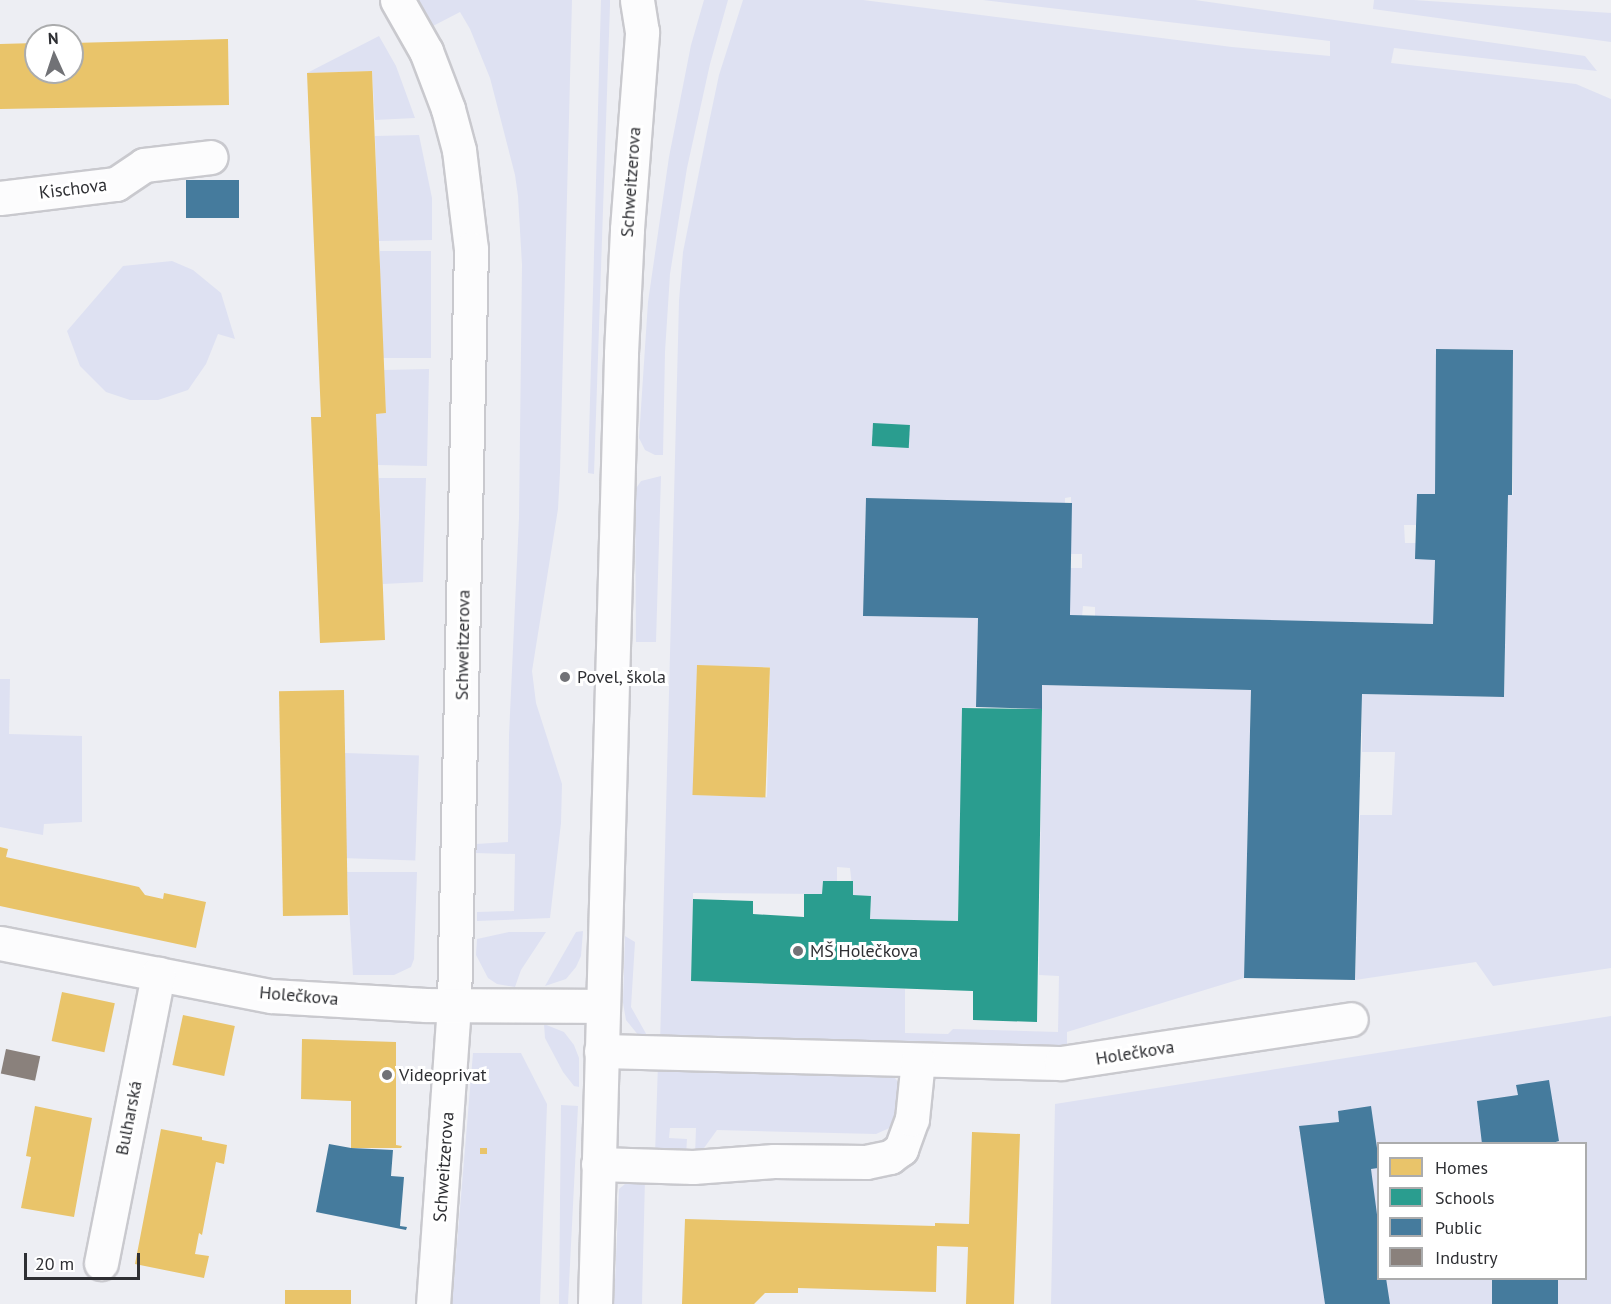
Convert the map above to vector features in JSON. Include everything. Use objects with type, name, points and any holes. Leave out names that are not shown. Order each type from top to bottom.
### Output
[{"type":"street","name":"Schweitzerova","points":[[397,0],[426,51],[448,110],[459,150],[471,249],[454,1005],[433,1304]]},
{"type":"street","name":"Schweitzerova","points":[[595,1304],[621,353],[627,229],[642,32],[637,0]]},
{"type":"street","name":"Schweitzerova","points":[[642,32],[661,0]]},
{"type":"street","name":"Kischova","points":[[0,198],[116,184],[144,165],[211,157]]},
{"type":"street","name":"Holečkova","points":[[0,943],[271,996],[454,1005],[603,1006]]},
{"type":"street","name":"Bulharská","points":[[100,1263],[158,974]]},
{"type":"street","name":"Holečkova","points":[[601,1052],[1061,1063],[1351,1019]]},
{"type":"street","points":[[598,1164],[693,1167],[763,1161],[866,1162],[890,1157],[901,1149],[912,1119],[918,1060]]},
{"type":"shaded area","points":[[417,0],[572,0],[558,509],[532,671],[536,703],[562,784],[561,823],[550,918],[477,921],[477,912],[514,911],[515,854],[475,853],[476,844],[508,842],[509,735],[519,518],[522,265],[518,196],[515,175],[490,78],[470,29],[460,12],[433,26]]},
{"type":"shaded area","points":[[601,0],[610,0],[610,5],[594,474],[588,473]]},
{"type":"shaded area","points":[[704,0],[728,0],[710,64],[687,168],[670,274],[665,352],[663,455],[655,455],[645,450],[639,438],[648,302],[669,157],[691,45]]},
{"type":"shaded area","points":[[743,0],[863,0],[1232,47],[1330,56],[1330,41],[983,0],[1195,0],[1585,56],[1597,71],[1394,48],[1391,63],[1576,84],[1611,99],[1611,968],[1493,986],[1476,962],[1355,980],[1360,815],[1392,815],[1395,752],[1362,752],[1362,694],[1504,697],[1508,495],[1513,495],[1513,350],[1437,349],[1435,494],[1417,494],[1417,525],[1404,525],[1405,543],[1416,543],[1435,560],[1433,624],[1095,617],[1095,607],[1083,606],[1082,617],[1070,615],[1069,568],[1082,568],[1082,554],[1070,554],[1071,497],[1065,498],[1065,505],[866,498],[863,616],[978,618],[976,707],[963,708],[958,921],[870,919],[871,897],[853,895],[850,868],[837,867],[837,881],[823,881],[822,894],[693,893],[691,981],[905,989],[905,1033],[948,1034],[953,1029],[1058,1032],[1059,976],[1039,975],[1042,685],[1251,690],[1244,978],[1067,1032],[1067,1046],[1058,1051],[660,1045],[679,301],[683,252],[719,75]],"holes":[[[697,666],[770,667],[767,797],[695,795]]]},
{"type":"shaded area","points":[[1374,0],[1414,0],[1611,13],[1611,42],[1373,9]]},
{"type":"shaded area","points":[[379,36],[396,66],[415,118],[375,120],[372,71],[307,73]]},
{"type":"shaded area","points":[[419,135],[432,198],[432,240],[379,241],[375,136]]},
{"type":"shaded area","points":[[380,251],[431,251],[431,358],[380,358]]},
{"type":"shaded area","points":[[172,261],[193,270],[221,293],[235,339],[218,334],[206,364],[188,390],[158,400],[130,400],[106,392],[80,366],[67,331],[123,266]]},
{"type":"shaded area","points":[[429,369],[427,466],[378,465],[376,414],[386,413],[384,370]]},
{"type":"shaded area","points":[[661,476],[656,642],[636,642],[635,490],[641,481]]},
{"type":"shaded area","points":[[379,478],[426,478],[423,582],[383,584]]},
{"type":"shaded area","points":[[0,679],[10,679],[9,734],[82,736],[82,822],[44,824],[43,835],[0,827]]},
{"type":"shaded area","points":[[345,753],[419,756],[415,861],[341,858]]},
{"type":"shaded area","points":[[347,872],[417,872],[414,959],[411,967],[394,975],[353,975]]},
{"type":"shaded area","points":[[583,931],[581,956],[576,967],[566,979],[545,986],[576,932]]},
{"type":"shaded area","points":[[509,932],[546,932],[521,970],[515,987],[497,984],[488,978],[476,955],[477,939]]},
{"type":"shaded area","points":[[625,936],[635,942],[631,1007],[649,1039],[639,1036],[626,1020],[623,1003]]},
{"type":"shaded area","points":[[1611,1016],[1611,1304],[1051,1304],[1055,1104]]},
{"type":"shaded area","points":[[544,1024],[564,1032],[574,1045],[579,1058],[579,1087],[574,1086],[563,1072],[545,1038]]},
{"type":"shaded area","points":[[473,1053],[521,1053],[547,1104],[540,1304],[452,1304]]},
{"type":"shaded area","points":[[658,1063],[892,1074],[898,1082],[900,1105],[894,1126],[876,1134],[717,1130],[704,1148],[695,1155],[696,1128],[670,1128],[669,1138],[687,1139],[686,1156],[655,1155]]},
{"type":"shaded area","points":[[561,1105],[578,1106],[568,1304],[559,1304]]},
{"type":"shaded area","points":[[645,1178],[642,1304],[614,1304],[619,1189],[631,1179]]},
{"type":"building: Homes","points":[[228,39],[229,105],[0,109],[0,44],[24,43],[24,84],[84,84],[84,43]]},
{"type":"building: Homes","points":[[372,71],[386,413],[376,414],[385,640],[320,643],[311,417],[321,417],[307,73]]},
{"type":"building: Homes","points":[[697,665],[770,668],[765,797],[692,795]]},
{"type":"building: Homes","points":[[344,690],[348,915],[283,916],[279,691]]},
{"type":"building: Homes","points":[[0,847],[8,849],[6,857],[139,887],[145,895],[163,899],[164,893],[206,902],[196,948],[0,906]]},
{"type":"building: Homes","points":[[62,992],[115,1003],[104,1052],[52,1041]]},
{"type":"building: Homes","points":[[183,1015],[235,1026],[224,1076],[172,1065]]},
{"type":"building: Homes","points":[[302,1039],[396,1042],[396,1145],[402,1146],[401,1148],[351,1148],[351,1101],[301,1099]]},
{"type":"building: Homes","points":[[35,1106],[92,1118],[74,1217],[21,1208],[31,1157],[26,1156]]},
{"type":"building: Homes","points":[[161,1129],[202,1137],[202,1140],[227,1145],[224,1164],[216,1162],[202,1235],[199,1233],[195,1254],[209,1256],[204,1278],[135,1264]]},
{"type":"building: Homes","points":[[972,1132],[1020,1134],[1014,1304],[966,1304],[968,1247],[937,1246],[936,1292],[798,1288],[798,1293],[765,1293],[754,1304],[682,1304],[685,1219],[935,1226],[935,1223],[969,1224]]},
{"type":"building: Homes","points":[[480,1148],[487,1148],[487,1154],[480,1154]]},
{"type":"building: Homes","points":[[285,1290],[351,1290],[351,1304],[285,1304]]},
{"type":"building: Schools","points":[[873,423],[910,425],[909,448],[872,446]]},
{"type":"building: Schools","points":[[962,708],[1042,709],[1037,1022],[973,1020],[973,991],[691,981],[693,899],[753,901],[753,914],[804,917],[804,894],[822,894],[823,881],[853,881],[853,895],[871,896],[870,919],[958,921]]},
{"type":"building: Public","points":[[186,180],[239,180],[239,218],[186,218]]},
{"type":"building: Public","points":[[1436,349],[1513,350],[1512,495],[1508,495],[1504,697],[1362,694],[1355,980],[1244,978],[1251,690],[1042,685],[1042,709],[976,707],[978,618],[863,616],[866,498],[1072,503],[1070,615],[1433,624],[1435,560],[1415,559],[1417,494],[1435,494]]},
{"type":"building: Public","points":[[1549,1080],[1559,1141],[1482,1142],[1477,1101],[1518,1095],[1516,1085]]},
{"type":"building: Public","points":[[1371,1106],[1377,1148],[1377,1168],[1371,1169],[1377,1214],[1377,1280],[1386,1280],[1390,1304],[1325,1304],[1299,1126],[1339,1122],[1338,1111]]},
{"type":"building: Public","points":[[329,1144],[351,1148],[393,1150],[391,1176],[404,1177],[400,1226],[407,1227],[406,1230],[316,1212]]},
{"type":"building: Public","points":[[1492,1280],[1558,1280],[1558,1304],[1492,1304]]},
{"type":"building: Industry","points":[[6,1049],[40,1056],[35,1081],[1,1073]]},
{"type":"place","name":"Povel, škola","points":[[565,677]]},
{"type":"place","name":"MŠ Holečkova","points":[[798,951]]},
{"type":"place","name":"Videoprivat","points":[[387,1075]]}]
